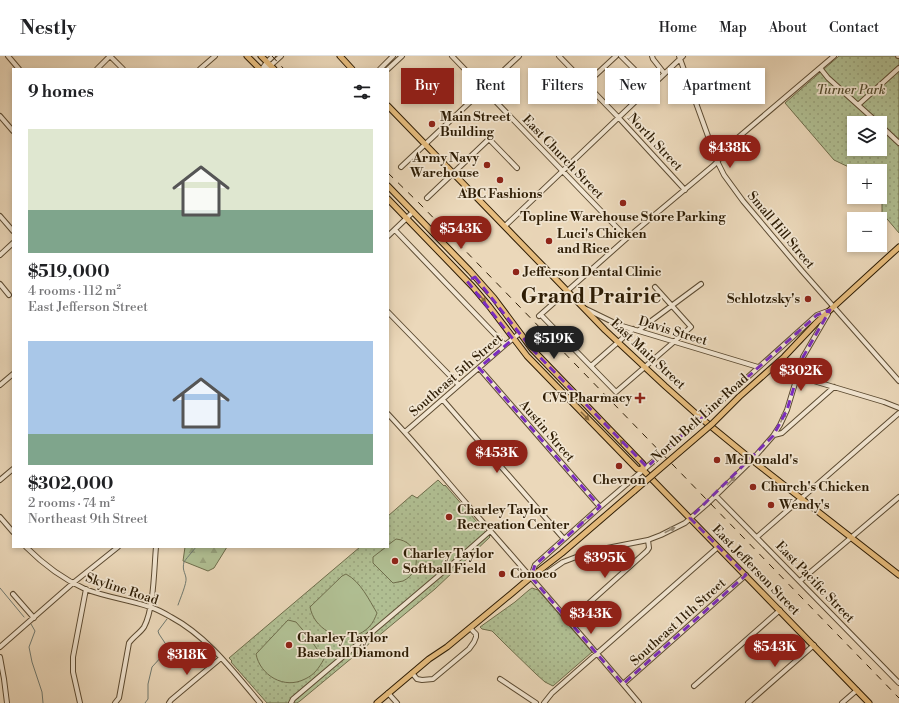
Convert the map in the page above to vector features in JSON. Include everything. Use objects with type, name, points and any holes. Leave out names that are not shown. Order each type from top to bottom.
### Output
[{"type":"main road","points":[[247,56],[261,68]]},
{"type":"main road","points":[[261,56],[270,65]]},
{"type":"main road","points":[[340,56],[351,68]]},
{"type":"main road","name":"East Main Street","points":[[389,107],[568,292],[645,367],[702,419],[752,460],[899,575]]},
{"type":"main road","name":"East Jefferson Street","points":[[389,187],[475,276],[494,298],[532,349],[643,464],[643,470]]},
{"type":"main road","name":"East Jefferson Street","points":[[389,200],[467,281],[489,306],[527,356],[637,469],[643,470],[718,546],[869,703]]},
{"type":"main road","points":[[425,237],[431,230]]},
{"type":"main road","name":"North Belt Line Road","points":[[377,703],[429,659],[447,647],[562,553],[712,424],[739,397],[784,358],[832,306],[899,247]]},
{"type":"main road","points":[[446,259],[452,253]]},
{"type":"main road","points":[[467,281],[475,276]]},
{"type":"main road","points":[[558,388],[564,383]]},
{"type":"street","points":[[8,56],[17,68]]},
{"type":"street","points":[[97,68],[110,56],[122,68]]},
{"type":"street","points":[[202,68],[215,56]]},
{"type":"street","points":[[270,65],[273,56]]},
{"type":"street","points":[[270,65],[281,56]]},
{"type":"street","points":[[381,68],[393,56]]},
{"type":"street","points":[[389,69],[402,56]]},
{"type":"street","name":"East Church Street","points":[[452,56],[463,68]]},
{"type":"street","points":[[507,68],[519,56]]},
{"type":"street","name":"North Street","points":[[559,56],[571,68]]},
{"type":"street","points":[[597,74],[616,56]]},
{"type":"street","points":[[622,56],[634,68]]},
{"type":"street","points":[[648,56],[653,58],[664,73]]},
{"type":"street","points":[[655,287],[690,327],[616,392],[540,316],[627,238],[714,165],[734,141],[834,56]]},
{"type":"street","points":[[660,77],[681,57]]},
{"type":"street","name":"Small Hill Street","points":[[681,57],[717,161],[724,175],[739,196],[792,259],[899,381]]},
{"type":"street","points":[[820,68],[828,78],[870,116]]},
{"type":"street","points":[[858,105],[899,68]]},
{"type":"street","name":"North Street","points":[[597,95],[685,190]]},
{"type":"street","points":[[402,167],[469,104]]},
{"type":"street","name":"East Church Street","points":[[498,104],[627,238]]},
{"type":"street","points":[[505,226],[632,104]]},
{"type":"street","points":[[0,116],[12,130]]},
{"type":"street","points":[[887,132],[899,143]]},
{"type":"street","points":[[427,198],[489,139],[517,168]]},
{"type":"street","points":[[389,235],[413,212]]},
{"type":"street","points":[[0,216],[12,230]]},
{"type":"street","points":[[389,229],[393,231],[505,345]]},
{"type":"street","points":[[0,255],[12,244]]},
{"type":"street","points":[[0,284],[9,294]]},
{"type":"street","points":[[639,330],[701,284]]},
{"type":"street","points":[[531,577],[544,575],[563,562],[592,551],[648,540],[661,535],[685,523],[716,496],[752,460],[773,436],[780,425],[787,410],[796,376],[803,357],[832,306]]},
{"type":"street","name":"North Belt Line Road","points":[[531,577],[535,565],[702,419],[817,315],[832,306]]},
{"type":"street","name":"Davis Street","points":[[584,308],[619,325],[758,367]]},
{"type":"street","points":[[389,313],[459,385]]},
{"type":"street","points":[[591,366],[633,329]]},
{"type":"street","name":"Southeast 5th Street","points":[[406,432],[520,333]]},
{"type":"street","name":"Austin Street","points":[[479,368],[600,507]]},
{"type":"street","points":[[0,385],[12,375]]},
{"type":"street","points":[[796,376],[884,402],[899,408]]},
{"type":"street","points":[[773,436],[782,433],[834,388]]},
{"type":"street","points":[[443,400],[564,539]]},
{"type":"street","points":[[757,538],[899,413]]},
{"type":"street","points":[[389,415],[406,432],[639,703]]},
{"type":"street","points":[[0,480],[12,470]]},
{"type":"street","name":"East Pacific Street","points":[[716,496],[899,683]]},
{"type":"street","points":[[800,582],[899,497]]},
{"type":"street","points":[[0,517],[12,531]]},
{"type":"street","points":[[291,703],[293,699],[490,531]]},
{"type":"street","points":[[569,621],[647,552],[649,548],[648,540]]},
{"type":"street","points":[[544,703],[552,693],[718,546]]},
{"type":"street","name":"Skyline Road","points":[[27,548],[58,574],[73,583],[86,589],[150,607],[187,626],[207,642],[260,703]]},
{"type":"street","points":[[0,647],[73,583],[117,548]]},
{"type":"street","points":[[116,703],[119,698],[129,643],[144,626],[150,607],[156,548]]},
{"type":"street","name":"Southeast 11th Street","points":[[623,684],[746,575]]},
{"type":"street","points":[[80,703],[73,672],[73,657],[86,589]]},
{"type":"street","points":[[13,594],[34,618]]},
{"type":"street","points":[[694,686],[780,610]]},
{"type":"street","points":[[412,673],[417,680],[433,679],[469,649],[476,637],[476,634],[470,628]]},
{"type":"street","points":[[748,703],[814,645]]},
{"type":"street","points":[[0,657],[7,703]]},
{"type":"street","points":[[169,703],[170,700],[221,658]]},
{"type":"street","points":[[500,679],[536,703]]},
{"type":"street","points":[[842,703],[857,690]]},
{"type":"street","points":[[388,693],[397,703]]},
{"type":"highlighted area","points":[[475,277],[532,349],[647,467],[817,315],[830,310],[803,357],[787,410],[773,436],[690,518],[746,575],[623,684],[531,577],[535,565],[600,507],[479,368],[513,339],[467,281]]},
{"type":"green space","name":"Turner Park","points":[[839,56],[899,56],[899,233],[887,219],[887,212],[882,212],[882,204],[887,204],[887,164],[847,164],[847,166],[834,160],[785,103]]},
{"type":"green space","points":[[438,480],[444,486],[445,485],[490,537],[435,589],[300,701],[297,703],[267,703],[229,658],[359,548],[389,548],[389,515],[412,495],[417,498]]},
{"type":"green space","name":"Charley Taylor Softball Field","points":[[396,539],[404,541],[410,545],[414,551],[416,564],[414,570],[410,576],[403,581],[393,583],[373,563],[373,557],[385,548],[389,548],[389,544]]},
{"type":"green space","points":[[185,548],[226,548],[214,568],[208,571],[183,561]]},
{"type":"green space","name":"Charley Taylor Baseball Diamond","points":[[346,574],[360,586],[377,613],[369,627],[363,632],[349,637],[334,635],[321,627],[314,618],[310,607],[342,576]]},
{"type":"green space","points":[[532,588],[538,590],[592,652],[553,686],[545,682],[536,674],[492,631],[482,629],[480,627]]},
{"type":"green space","name":"Charley Taylor Baseball Diamond","points":[[288,620],[296,622],[324,659],[314,673],[305,679],[289,683],[274,678],[268,674],[258,662],[256,654]]},
{"type":"waterway","points":[[178,605],[186,580],[183,565],[195,548]]},
{"type":"waterway","points":[[0,588],[24,617]]},
{"type":"waterway","points":[[145,703],[148,699],[148,684],[152,667],[163,655],[167,646],[158,631],[167,619]]},
{"type":"waterway","points":[[31,624],[35,631],[29,647],[32,662],[42,692],[43,703]]},
{"type":"railway","points":[[272,56],[283,68]]},
{"type":"railway","points":[[389,174],[420,204],[899,698]]},
{"type":"place","name":"Main Street Building","points":[[432,124]]},
{"type":"place","name":"Army Navy Warehouse","points":[[487,165]]},
{"type":"place","name":"ABC Fashions","points":[[500,180]]},
{"type":"place","name":"Topline Warehouse Store Parking","points":[[623,203]]},
{"type":"place","name":"Luci's Chicken and Rice","points":[[549,241]]},
{"type":"place","name":"Jefferson Dental Clinic","points":[[516,272]]},
{"type":"place","name":"Schlotzsky's","points":[[808,299]]},
{"type":"place","name":"CVS Pharmacy","points":[[640,398]]},
{"type":"place","name":"McDonald's","points":[[717,460]]},
{"type":"place","name":"Chevron","points":[[619,466]]},
{"type":"place","name":"Church's Chicken","points":[[753,487]]},
{"type":"place","name":"Wendy's","points":[[771,505]]},
{"type":"place","name":"Charley Taylor Recreation Center","points":[[449,517]]},
{"type":"place","name":"Charley Taylor Softball Field","points":[[395,561]]},
{"type":"place","name":"Conoco","points":[[502,574]]},
{"type":"place","name":"Charley Taylor Baseball Diamond","points":[[289,645]]},
{"type":"district","name":"Grand Prairie","points":[[591,297]]}]
